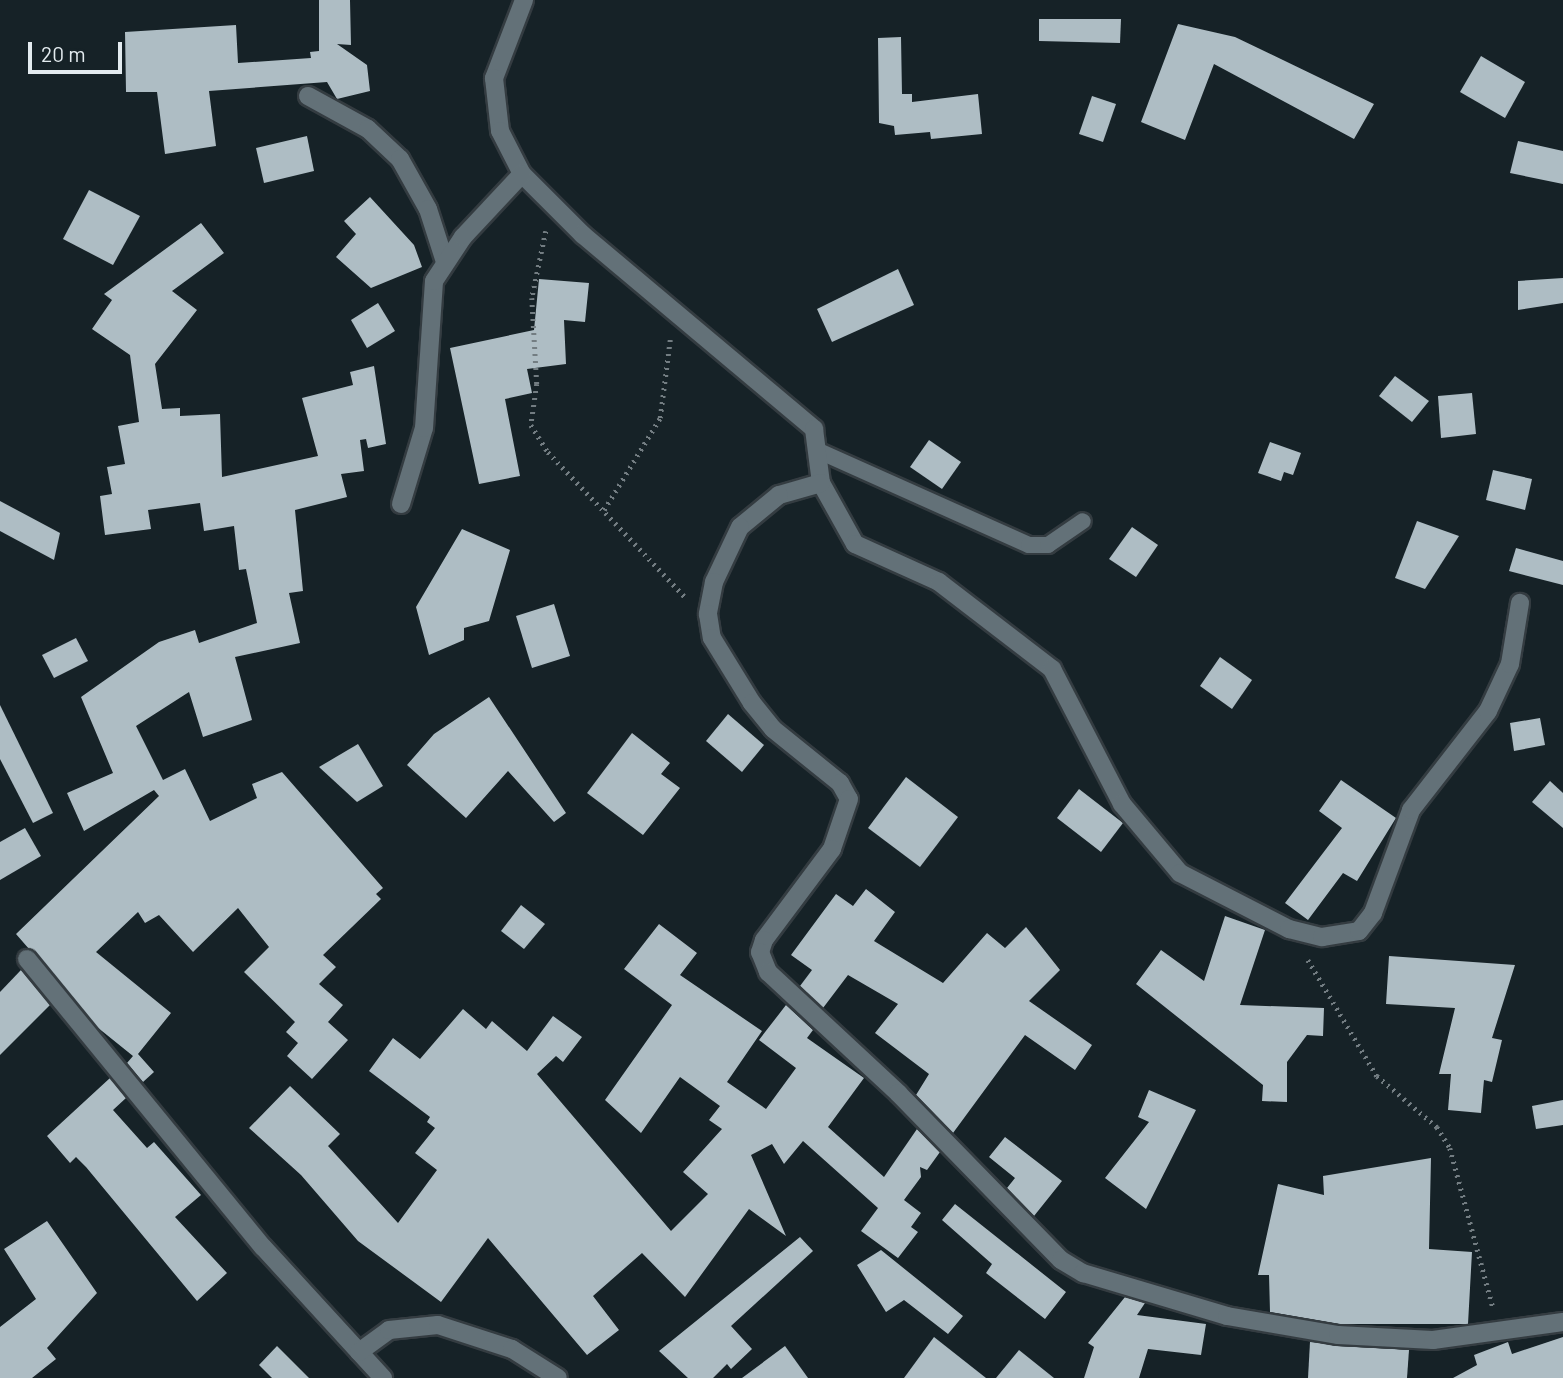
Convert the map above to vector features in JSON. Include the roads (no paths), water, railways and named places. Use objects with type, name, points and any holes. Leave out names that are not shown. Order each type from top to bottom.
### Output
[{"type":"street","points":[[524,0],[494,78],[500,131],[522,174],[669,308],[792,407],[814,429],[821,452],[821,483],[855,544],[939,582],[1052,669],[1152,846],[1180,873],[1289,929],[1348,936],[1373,913],[1411,810],[1488,711],[1510,664],[1520,603]]},
{"type":"street","points":[[308,96],[368,129],[400,159],[428,209],[445,262]]},
{"type":"street","points":[[401,504],[424,428],[429,300],[445,262],[522,174]]},
{"type":"street","points":[[821,483],[779,495],[740,527],[714,582],[708,614],[712,638],[752,703],[773,729],[840,783],[849,799],[832,849],[764,940],[762,964],[1060,1259],[1113,1286],[1276,1326],[1433,1340],[1499,1333],[1563,1322]]},
{"type":"street","points":[[27,959],[383,1378]]},
{"type":"street","points":[[359,1352],[389,1330],[438,1325],[512,1349],[558,1378]]},
{"type":"lane","points":[[821,452],[1029,545],[1048,545],[1083,521]]}]
